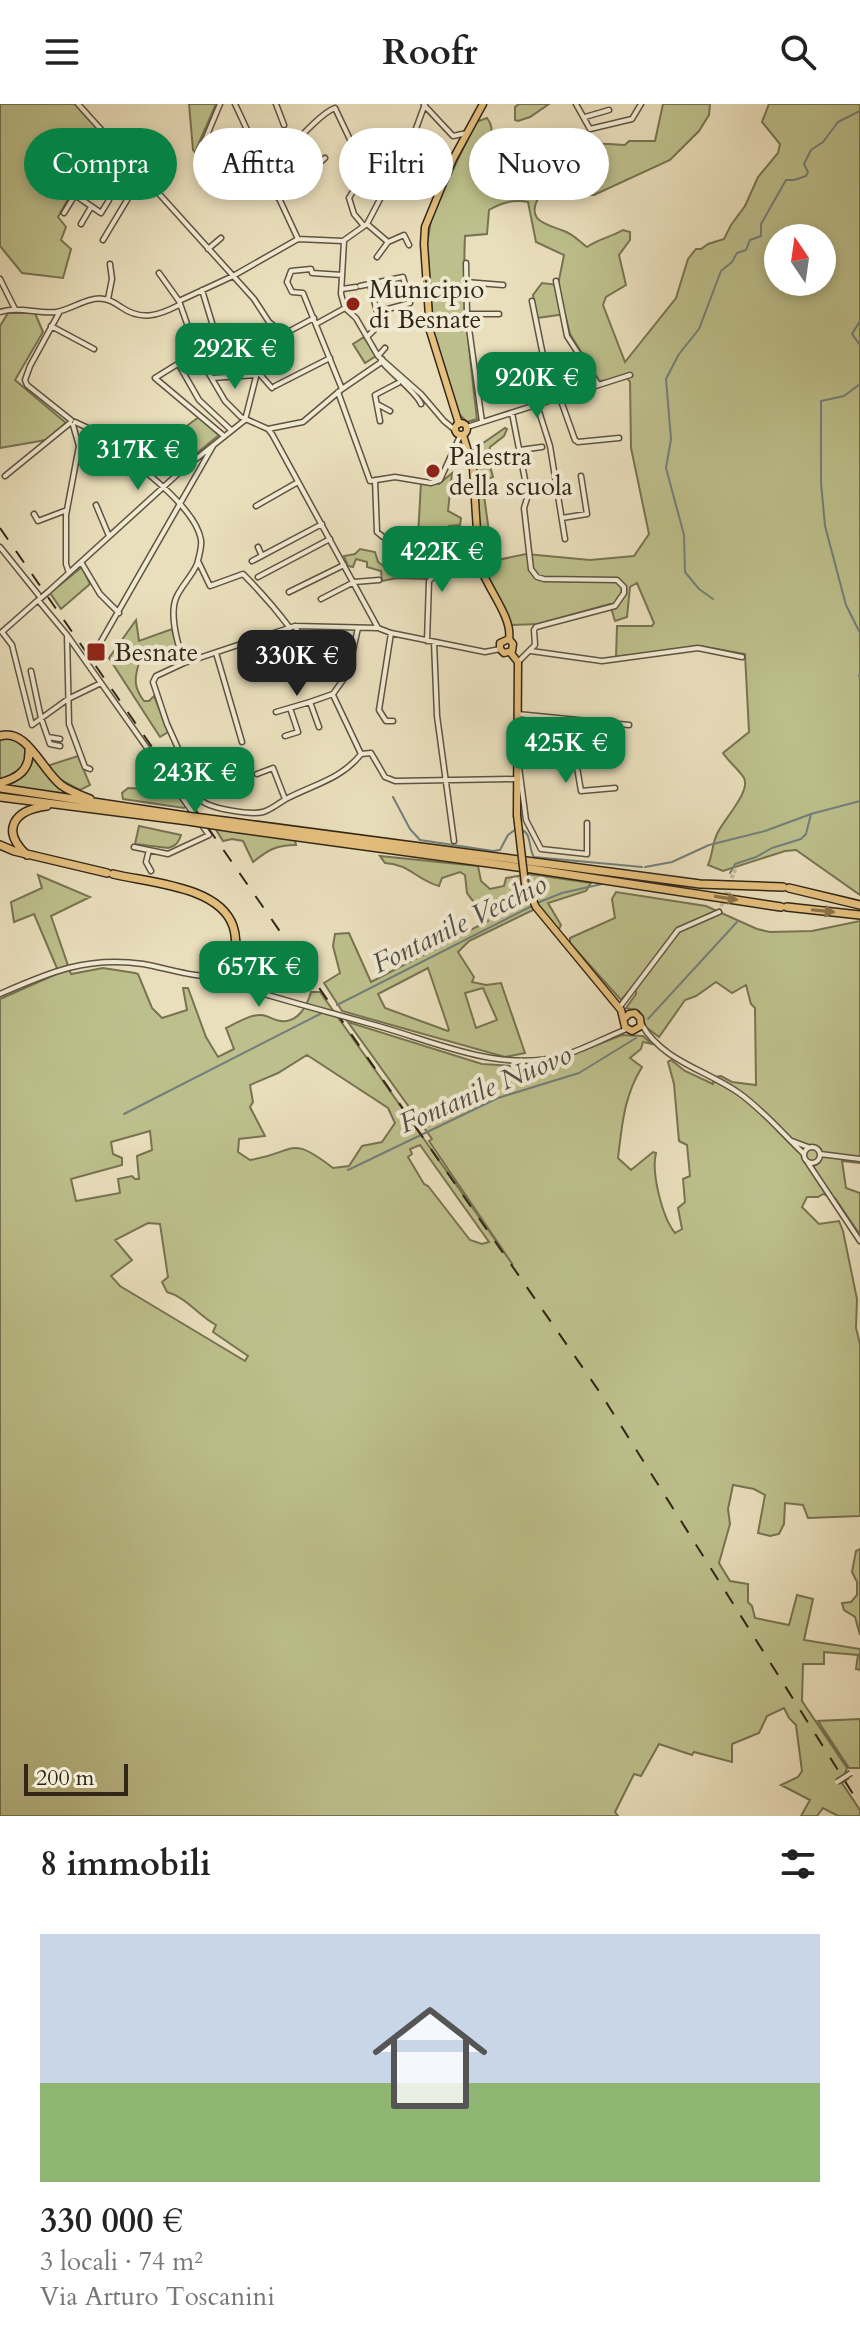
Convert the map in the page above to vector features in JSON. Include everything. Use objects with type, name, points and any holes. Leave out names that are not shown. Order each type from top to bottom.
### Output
[{"type":"highway","points":[[0,736],[11,733],[20,736],[44,769],[63,787],[115,809]]},
{"type":"highway","points":[[0,786],[25,770],[29,748]]},
{"type":"highway","points":[[0,786],[115,809]]},
{"type":"highway","points":[[0,797],[187,818],[784,907],[860,915]]},
{"type":"highway","points":[[27,855],[17,846],[12,833],[15,820],[24,811],[47,806],[115,809]]},
{"type":"highway","points":[[233,825],[685,883],[786,888],[860,905]]},
{"type":"highway","points":[[2,845],[27,855],[208,896],[221,906],[231,921],[236,952],[229,971]]},
{"type":"main road","points":[[483,104],[429,213],[424,244],[433,345],[473,468],[479,565],[509,626],[509,639],[513,644],[510,652]]},
{"type":"main road","points":[[459,431],[467,427]]},
{"type":"main road","points":[[509,639],[501,641],[500,649],[504,653],[510,652]]},
{"type":"main road","points":[[510,652],[518,662],[517,815],[525,884],[534,904],[620,1009],[627,1025]]},
{"type":"main road","points":[[620,1009],[639,1016],[641,1023],[627,1025]]},
{"type":"main road","points":[[627,1025],[632,1013]]},
{"type":"street","points":[[78,104],[99,128]]},
{"type":"street","points":[[210,128],[220,104]]},
{"type":"street","points":[[235,104],[246,128]]},
{"type":"street","points":[[276,104],[284,125]]},
{"type":"street","points":[[576,104],[590,129],[632,119],[641,104]]},
{"type":"street","points":[[0,312],[15,309],[59,313],[100,298],[108,299],[141,317],[163,313],[298,239],[344,241],[366,225],[414,134],[424,105],[453,136],[467,133]]},
{"type":"street","points":[[311,128],[331,108],[338,111],[354,148],[366,146],[364,173],[350,196],[352,211],[388,242]]},
{"type":"street","points":[[585,117],[609,110]]},
{"type":"street","points":[[64,213],[75,195],[101,213],[109,200]]},
{"type":"street","points":[[103,240],[127,200]]},
{"type":"street","points":[[164,200],[254,299],[269,322],[284,334]]},
{"type":"street","points":[[279,200],[298,239]]},
{"type":"street","points":[[81,224],[91,207]]},
{"type":"street","points":[[377,257],[388,242],[404,235],[409,245]]},
{"type":"street","points":[[208,249],[221,238]]},
{"type":"street","points":[[344,241],[342,292],[345,308],[356,318],[399,383],[418,395],[421,404]]},
{"type":"street","points":[[466,263],[467,314],[482,422]]},
{"type":"street","points":[[108,299],[112,279],[110,264]]},
{"type":"street","points":[[342,275],[314,273],[304,268],[291,271],[288,276],[290,289],[294,293],[303,293],[330,358],[372,480],[377,532],[383,537],[390,534]]},
{"type":"street","points":[[159,273],[180,303],[202,363],[227,403],[245,420],[268,429],[300,424],[380,363],[385,348]]},
{"type":"street","points":[[342,292],[403,277],[410,303],[377,312]]},
{"type":"street","points":[[0,279],[15,309]]},
{"type":"street","points":[[556,281],[567,336],[598,384]]},
{"type":"street","points":[[465,282],[503,285]]},
{"type":"street","points":[[367,337],[380,324],[370,284]]},
{"type":"street","points":[[373,298],[406,289]]},
{"type":"street","points":[[202,290],[213,326]]},
{"type":"street","points":[[532,301],[552,400]]},
{"type":"street","points":[[101,683],[68,699],[32,725],[12,645],[1,633],[163,488],[245,420],[262,353],[284,334],[314,318],[345,308]]},
{"type":"street","points":[[59,313],[25,380],[27,385],[73,423],[88,428],[181,503],[200,537],[198,561],[174,603],[184,663]]},
{"type":"street","points":[[467,314],[499,314]]},
{"type":"street","points":[[51,326],[94,349]]},
{"type":"street","points":[[212,378],[257,373],[273,387],[330,358]]},
{"type":"street","points":[[372,480],[395,477],[435,483],[445,475],[459,431],[444,421],[421,394],[381,358]]},
{"type":"street","points":[[202,363],[179,365],[155,378],[224,436]]},
{"type":"street","points":[[179,365],[199,400],[231,430]]},
{"type":"street","points":[[467,427],[630,375]]},
{"type":"street","points":[[380,421],[375,395],[399,383]]},
{"type":"street","points":[[560,397],[575,440],[619,438]]},
{"type":"street","points":[[379,405],[390,411]]},
{"type":"street","points":[[537,405],[550,446],[565,539]]},
{"type":"street","points":[[512,413],[528,495],[524,508],[531,569],[544,579],[617,580],[624,587],[624,593],[615,606],[536,627],[535,645],[518,662]]},
{"type":"street","points":[[5,476],[73,423]]},
{"type":"street","points":[[69,573],[65,553],[67,510],[79,446],[73,423]]},
{"type":"street","points":[[268,429],[378,628]]},
{"type":"street","points":[[102,651],[99,645],[214,444]]},
{"type":"street","points":[[520,450],[542,447]]},
{"type":"street","points":[[562,518],[587,514],[581,476]]},
{"type":"street","points":[[256,506],[298,482]]},
{"type":"street","points":[[96,505],[109,536]]},
{"type":"street","points":[[34,514],[38,521],[67,510]]},
{"type":"street","points":[[252,561],[322,524]]},
{"type":"street","points":[[258,577],[330,539]]},
{"type":"street","points":[[0,547],[67,635],[209,835],[168,854],[134,847]]},
{"type":"street","points":[[258,547],[262,556]]},
{"type":"street","points":[[198,561],[210,586],[244,574],[292,627],[313,661]]},
{"type":"street","points":[[81,562],[100,594],[119,613]]},
{"type":"street","points":[[289,592],[344,565]]},
{"type":"street","points":[[427,641],[429,581],[443,568],[479,565]]},
{"type":"street","points":[[321,599],[354,582],[379,580]]},
{"type":"street","points":[[500,649],[485,652],[378,628],[292,627],[184,663],[156,676],[153,682],[167,724],[202,801],[211,807],[262,812],[322,784],[356,761],[361,754],[371,753],[387,780],[516,779]]},
{"type":"street","points":[[276,712],[333,694],[348,673],[358,628]]},
{"type":"street","points":[[391,633],[379,710],[386,721],[393,721]]},
{"type":"street","points":[[67,635],[72,735],[85,767],[90,769]]},
{"type":"street","points":[[434,642],[437,716],[454,841]]},
{"type":"street","points":[[243,643],[252,678]]},
{"type":"street","points":[[531,651],[602,661],[698,648],[742,657]]},
{"type":"street","points":[[216,652],[242,742]]},
{"type":"street","points":[[31,671],[50,744],[60,743]]},
{"type":"street","points":[[333,694],[361,754]]},
{"type":"street","points":[[310,702],[319,727]]},
{"type":"street","points":[[285,736],[298,732],[290,708]]},
{"type":"street","points":[[517,714],[629,725]]},
{"type":"street","points":[[569,720],[581,791],[615,788]]},
{"type":"street","points":[[516,758],[521,773],[526,820],[541,849],[587,854],[587,823]]},
{"type":"street","points":[[161,768],[172,762],[184,761]]},
{"type":"street","points":[[257,774],[273,768],[285,799]]},
{"type":"street","points":[[149,850],[146,862],[151,871]]},
{"type":"street","points":[[620,1009],[678,930],[719,912]]},
{"type":"street","points":[[0,994],[51,971],[108,961],[145,964],[203,977],[229,971],[258,991],[286,1001]]},
{"type":"street","points":[[160,967],[492,1059],[524,1061],[563,1056],[627,1025],[648,1035],[681,1063],[741,1095],[804,1154],[860,1241]]},
{"type":"street","points":[[223,983],[229,971]]},
{"type":"street","points":[[236,986],[241,978]]},
{"type":"street","points":[[641,1023],[648,1035]]},
{"type":"street","points":[[790,1141],[816,1148],[820,1154],[860,1159]]},
{"type":"street","points":[[804,1154],[808,1147]]},
{"type":"street","points":[[818,1176],[816,1162],[820,1154]]},
{"type":"street","points":[[808,1163],[816,1162]]},
{"type":"street","points":[[837,1782],[851,1773],[860,1772]]},
{"type":"green space","points":[[0,104],[75,104],[96,128],[24,128],[24,200],[68,200],[58,217],[66,227],[61,240],[71,249],[63,278],[22,273],[0,246]]},
{"type":"green space","points":[[189,104],[216,104],[206,128],[193,128],[193,150]]},
{"type":"green space","points":[[519,104],[549,104],[518,121],[515,120],[515,107]]},
{"type":"green space","points":[[663,104],[710,104],[709,115],[699,131],[670,160],[609,188],[609,144],[625,145],[629,141],[655,141]]},
{"type":"green space","points":[[769,104],[860,104],[860,895],[796,850],[723,871],[708,865],[717,834],[744,791],[744,778],[723,753],[749,732],[745,654],[700,646],[616,657],[617,626],[652,626],[654,623],[637,583],[630,587],[627,617],[615,621],[610,604],[538,624],[512,625],[499,607],[484,573],[480,551],[473,450],[505,428],[504,436],[490,447],[488,459],[493,477],[482,481],[493,561],[526,554],[590,560],[634,556],[649,534],[631,448],[630,382],[627,378],[599,381],[570,334],[565,314],[537,318],[533,295],[542,283],[558,285],[564,255],[536,242],[528,202],[508,202],[489,210],[487,234],[465,236],[466,305],[477,419],[467,422],[458,413],[433,331],[427,245],[432,213],[438,200],[453,200],[453,170],[469,136],[469,200],[538,200],[534,211],[539,220],[570,234],[587,247],[623,230],[630,232],[630,240],[619,255],[626,285],[606,297],[603,305],[625,362],[676,298],[688,259],[696,249],[724,239],[745,206],[758,177],[778,153],[780,144],[762,122]]},
{"type":"green space","points":[[487,118],[491,128],[473,128],[476,122]]},
{"type":"green space","points":[[8,313],[35,313],[43,332],[15,380],[66,423],[46,440],[0,448],[0,326]]},
{"type":"green space","points":[[364,337],[376,356],[365,363],[353,344]]},
{"type":"green space","points":[[199,417],[219,435],[186,462],[168,449]]},
{"type":"green space","points":[[452,473],[448,511],[461,518],[460,525],[449,526],[438,541],[426,579],[382,581],[381,571],[367,567],[367,562],[356,559],[353,567],[348,566],[344,556],[355,554],[360,549],[375,552],[378,562],[388,569],[396,567],[407,556],[421,558],[418,536],[421,483],[439,484]]},
{"type":"green space","points":[[82,567],[90,584],[61,609],[50,593]]},
{"type":"green space","points":[[136,620],[139,641],[172,629],[180,657],[139,663],[137,669],[138,692],[144,701],[154,696],[168,732],[160,737],[109,658]]},
{"type":"green space","points":[[0,740],[24,743],[27,758],[18,774],[0,781]]},
{"type":"green space","points":[[78,756],[90,785],[80,790],[59,779],[47,766]]},
{"type":"green space","points":[[33,758],[51,780],[74,795],[4,785],[23,776]]},
{"type":"green space","points":[[154,772],[160,774],[186,806],[184,808],[123,799],[122,793],[128,788],[149,789]]},
{"type":"green space","points":[[139,826],[181,835],[177,843],[168,848],[135,844]]},
{"type":"green space","points":[[215,828],[295,840],[296,845],[273,849],[253,862],[243,841],[223,841]]},
{"type":"green space","points":[[380,856],[478,866],[481,881],[490,889],[504,886],[506,878],[529,874],[591,883],[586,891],[548,903],[561,925],[558,931],[539,907],[469,941],[458,952],[474,977],[472,982],[486,985],[501,983],[525,1053],[505,1057],[342,1011],[324,983],[340,973],[333,946],[335,934],[349,933],[371,982],[488,921],[467,893],[465,875],[460,872],[442,878],[439,886],[400,866],[385,863]],"holes":[[[428,968],[449,1030],[448,1031],[385,1008],[378,994]],[[483,988],[497,1020],[476,1028],[465,993]]]},
{"type":"green space","points":[[38,875],[90,897],[51,916],[71,974],[103,968],[138,974],[152,1008],[162,1018],[187,1010],[183,988],[188,988],[206,1037],[218,1057],[234,1049],[226,1028],[258,1015],[287,1021],[304,1008],[311,992],[320,992],[513,1265],[429,1141],[432,1139],[348,1022],[482,1064],[512,1066],[558,1060],[622,1035],[643,1036],[652,1044],[643,1042],[641,1049],[630,1058],[642,1067],[628,1100],[618,1158],[631,1170],[653,1152],[656,1153],[659,1194],[675,1233],[682,1229],[678,1208],[685,1202],[683,1179],[690,1176],[687,1145],[679,1141],[674,1084],[668,1062],[671,1060],[685,1071],[713,1084],[715,1077],[721,1076],[732,1082],[756,1085],[755,1008],[746,985],[732,993],[716,982],[685,1000],[659,1037],[646,1027],[639,1011],[626,1008],[636,994],[635,984],[621,1000],[570,943],[570,938],[615,918],[612,899],[616,892],[706,906],[770,932],[812,931],[860,921],[860,1163],[842,1161],[846,1188],[860,1193],[860,1235],[835,1198],[823,1194],[807,1197],[802,1207],[819,1224],[839,1221],[857,1299],[860,1516],[808,1518],[803,1505],[785,1503],[784,1524],[779,1534],[770,1536],[758,1533],[765,1495],[754,1489],[733,1485],[728,1509],[730,1524],[719,1563],[730,1581],[748,1584],[748,1602],[755,1618],[789,1625],[797,1595],[813,1599],[804,1640],[860,1649],[860,1670],[856,1669],[858,1655],[824,1652],[824,1664],[803,1664],[802,1701],[847,1768],[845,1774],[848,1779],[842,1783],[860,1810],[860,1816],[838,1816],[823,1808],[817,1816],[801,1816],[810,1800],[781,1785],[798,1777],[802,1771],[796,1725],[784,1708],[767,1716],[759,1733],[732,1744],[732,1762],[694,1752],[692,1755],[659,1744],[641,1776],[634,1774],[615,1812],[618,1816],[0,1816],[0,999],[59,973],[34,914],[14,922],[11,902],[42,888]],"holes":[[[307,1055],[388,1108],[395,1123],[382,1142],[362,1146],[349,1166],[333,1168],[299,1148],[250,1160],[238,1152],[239,1139],[265,1136],[250,1107],[253,1102],[250,1085],[278,1073]],[[150,1131],[152,1150],[137,1156],[139,1179],[132,1176],[118,1179],[120,1193],[76,1201],[71,1179],[122,1165],[122,1158],[113,1154],[111,1142]],[[420,1145],[489,1242],[482,1244],[470,1240],[424,1184],[408,1157],[412,1154],[410,1149]],[[148,1223],[160,1224],[168,1277],[162,1282],[167,1292],[216,1325],[213,1332],[248,1356],[245,1361],[120,1286],[111,1276],[132,1260],[115,1240]]]},
{"type":"green space","points":[[860,1549],[860,1635],[855,1617],[844,1610],[842,1603],[851,1602],[857,1595],[857,1582],[852,1572],[856,1551]]},
{"type":"green space","points":[[860,1719],[860,1768],[849,1768],[818,1721]]},
{"type":"waterway","points":[[713,599],[699,589],[685,572],[684,535],[666,468],[671,439],[666,379],[679,354],[699,329],[721,271],[737,253],[746,250],[750,240],[761,236],[761,224],[786,180],[806,176],[808,172],[804,164],[811,150],[823,142],[838,122],[860,111]]},
{"type":"waterway","points":[[860,321],[852,334],[860,345]]},
{"type":"waterway","points":[[860,384],[844,396],[821,401],[821,483],[825,526],[846,605],[860,633]]},
{"type":"waterway","points":[[393,797],[410,829],[420,840],[493,851],[500,850],[508,835],[516,829]]},
{"type":"waterway","name":"Fontanile Vecchio","points":[[645,867],[672,862],[709,845],[860,801]]},
{"type":"waterway","name":"Fontanile Nuovo","points":[[730,873],[735,864],[801,839],[806,834],[811,814]]},
{"type":"waterway","points":[[522,830],[527,835],[534,857],[642,867]]},
{"type":"waterway","name":"Fontanile Vecchio","points":[[537,903],[562,893],[602,884]]},
{"type":"waterway","name":"Fontanile Vecchio","points":[[337,1005],[532,906]]},
{"type":"waterway","name":"Fontanile Nuovo","points":[[648,1019],[737,922]]},
{"type":"waterway","name":"Fontanile Vecchio","points":[[124,1114],[322,1013]]},
{"type":"waterway","name":"Fontanile Nuovo","points":[[348,1170],[498,1098],[579,1073],[636,1038]]},
{"type":"tunnel","points":[[719,912],[736,867]]},
{"type":"railway","points":[[0,528],[601,1394],[860,1805]]},
{"type":"place","name":"Municipio di Besnate","points":[[353,304]]},
{"type":"place","name":"Palestra della scuola","points":[[433,471]]},
{"type":"place","name":"Besnate","points":[[96,652]]}]
